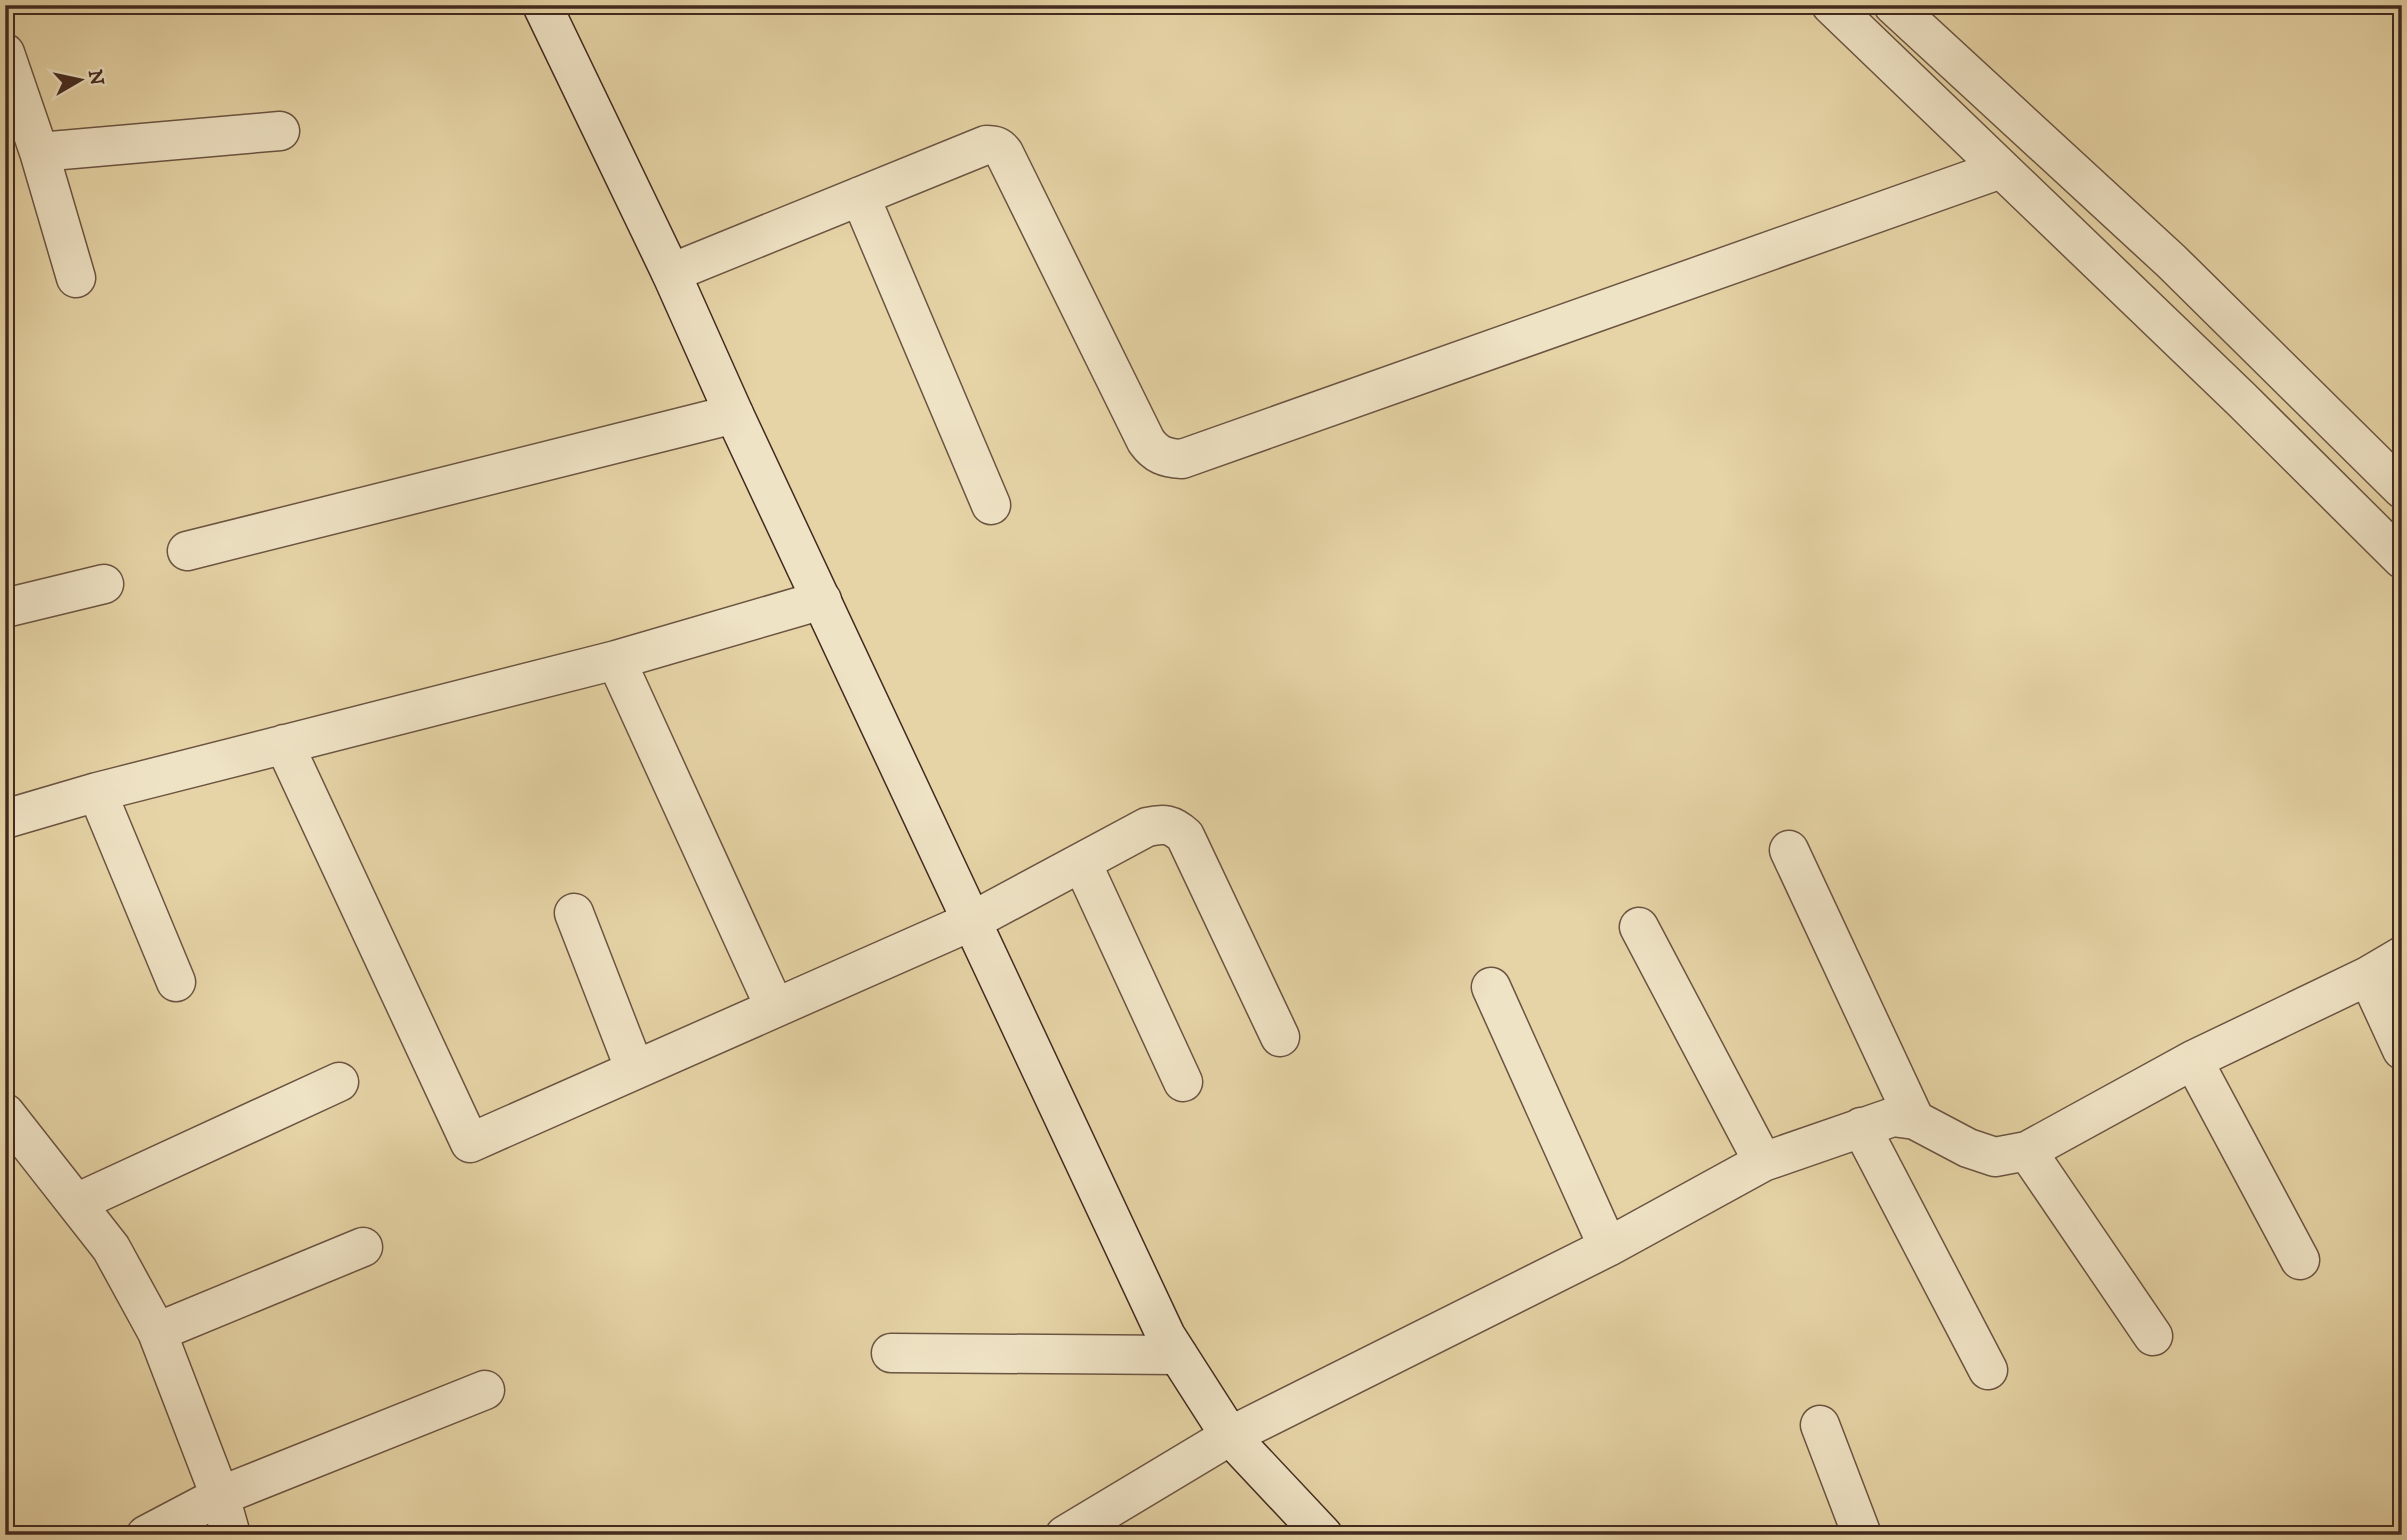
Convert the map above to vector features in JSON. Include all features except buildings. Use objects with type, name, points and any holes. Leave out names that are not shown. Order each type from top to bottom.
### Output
[{"type":"street","points":[[542,5],[671,273],[734,414],[1166,1336],[1230,1436],[1323,1535]]},
{"type":"street","points":[[1831,5],[2402,559]]},
{"type":"street","points":[[1893,5],[2171,261],[2402,489]]},
{"type":"street","points":[[5,53],[39,152],[76,278]]},
{"type":"street","points":[[39,152],[280,131]]},
{"type":"street","points":[[671,273],[986,145],[1000,147],[1146,441],[1155,453],[1182,459],[2001,169]]},
{"type":"street","points":[[860,196],[991,505]]},
{"type":"street","points":[[187,551],[734,414]]},
{"type":"street","points":[[5,608],[103,583]]},
{"type":"street","points":[[5,819],[97,792],[616,660],[822,600]]},
{"type":"street","points":[[616,660],[775,1008]]},
{"type":"street","points":[[284,744],[470,1143],[972,921],[1147,827],[1161,824],[1174,825],[1185,836],[1280,1037]]},
{"type":"street","points":[[97,792],[176,982]]},
{"type":"street","points":[[1789,850],[1915,1119]]},
{"type":"street","points":[[1082,863],[1183,1082]]},
{"type":"street","points":[[574,913],[635,1070]]},
{"type":"street","points":[[1639,927],[1763,1163]]},
{"type":"street","points":[[1065,1535],[1230,1436],[1608,1247],[1763,1163],[1893,1117],[1915,1119],[1968,1148],[1995,1157],[2027,1151],[2193,1060],[2368,976],[2402,956]]},
{"type":"street","points":[[2368,976],[2402,1050]]},
{"type":"street","points":[[1490,987],[1608,1247]]},
{"type":"street","points":[[2193,1060],[2300,1260]]},
{"type":"street","points":[[76,1203],[339,1082]]},
{"type":"street","points":[[5,1113],[111,1248],[157,1332],[220,1496],[231,1535]]},
{"type":"street","points":[[1861,1127],[1988,1370]]},
{"type":"street","points":[[2027,1151],[2153,1336]]},
{"type":"street","points":[[157,1332],[363,1247]]},
{"type":"street","points":[[891,1353],[1178,1355]]},
{"type":"street","points":[[146,1535],[220,1496],[485,1390]]},
{"type":"street","points":[[1820,1425],[1862,1535]]}]
